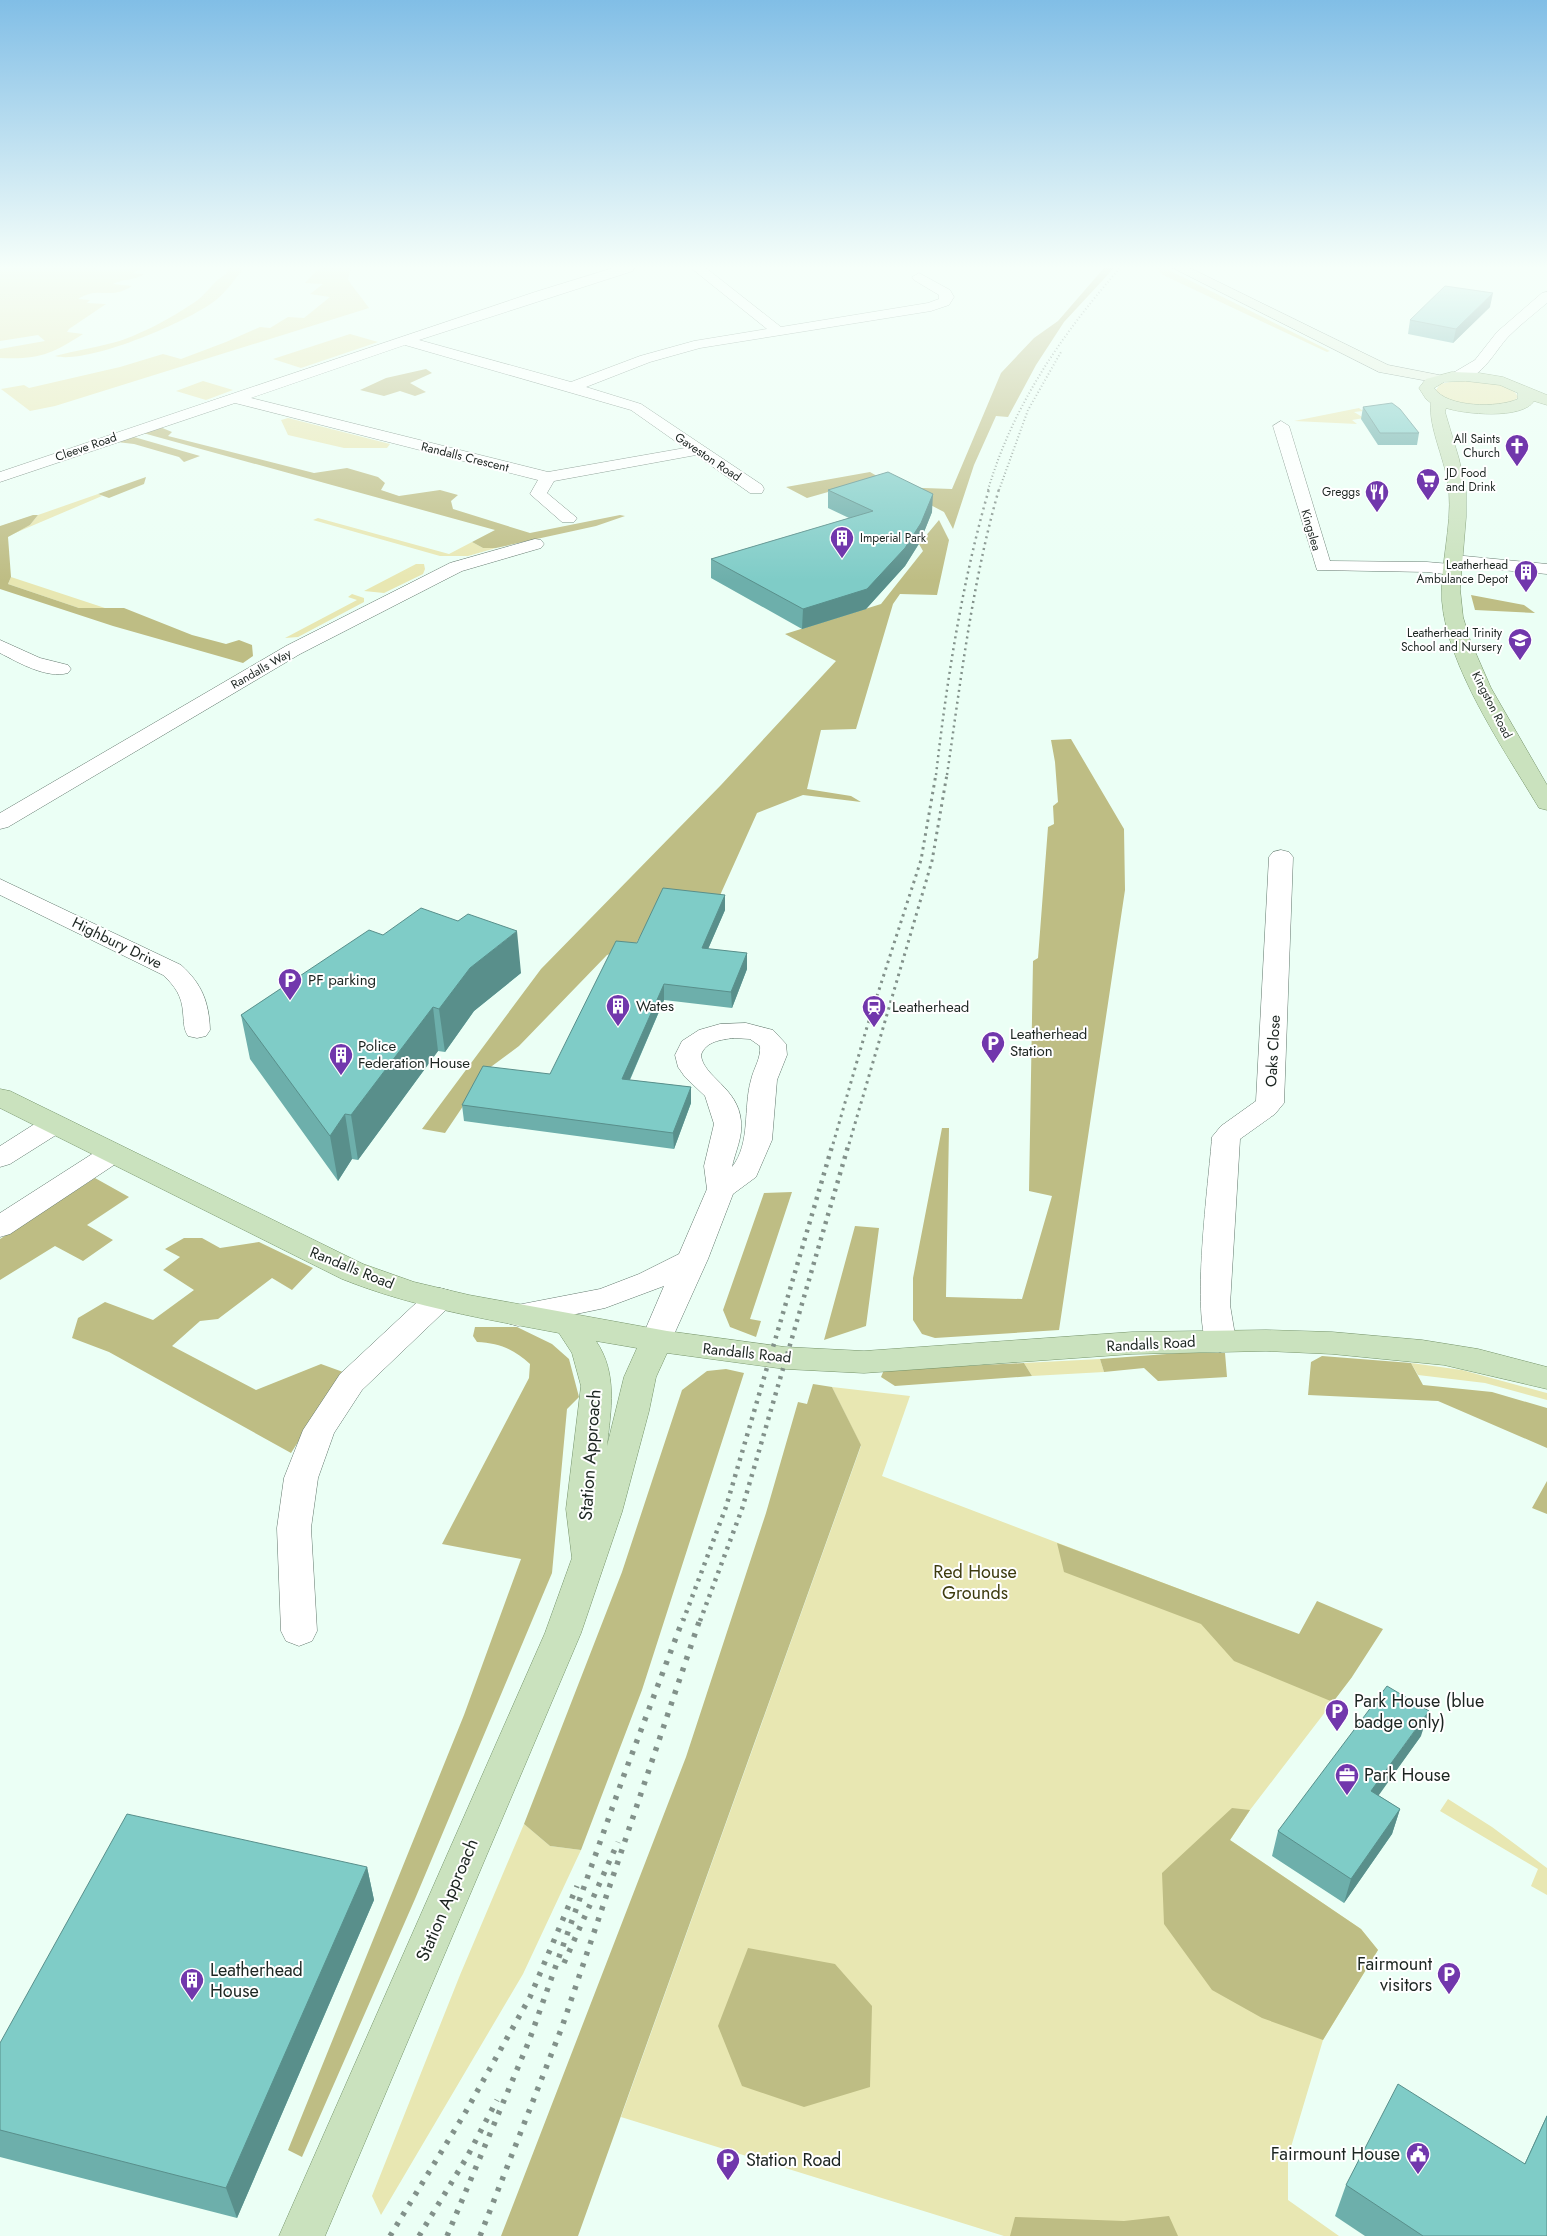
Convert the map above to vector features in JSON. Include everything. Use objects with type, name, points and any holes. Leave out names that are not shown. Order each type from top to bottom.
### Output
[{"type":"main road","points":[[1388,372],[1433,396],[1460,406],[1484,409]]},
{"type":"main road","points":[[1402,372],[1439,379]]},
{"type":"main road","points":[[1433,396],[1427,384],[1439,379],[1458,376],[1482,377],[1505,382],[1547,400]]},
{"type":"main road","points":[[1513,407],[1526,401],[1525,392]]},
{"type":"main road","name":"Kingston Road","points":[[1433,396],[1457,481],[1458,503],[1451,599],[1460,639],[1493,710],[1547,803]]},
{"type":"main road","points":[[1442,423],[1447,418],[1455,415],[1484,409],[1513,407],[1547,408]]},
{"type":"main road","name":"Randalls Road","points":[[0,1097],[349,1269],[389,1285],[440,1298],[656,1342],[837,1362],[864,1362],[1078,1348],[1220,1341],[1287,1341],[1444,1353],[1544,1379]]},
{"type":"main road","name":"Station Approach","points":[[569,1325],[587,1351],[597,1386],[583,1509],[588,1563]]},
{"type":"main road","name":"Station Approach","points":[[302,2236],[559,1642],[608,1502],[640,1378],[656,1342]]},
{"type":"street","name":"Cleeve Road","points":[[0,477],[311,372]]},
{"type":"street","name":"Gaveston Road","points":[[519,372],[636,407],[756,489]]},
{"type":"street","points":[[572,387],[611,372]]},
{"type":"street","points":[[1458,376],[1466,372]]},
{"type":"street","points":[[1497,372],[1505,382]]},
{"type":"street","name":"Randalls Crescent","points":[[234,398],[548,477],[698,450]]},
{"type":"street","name":"Kingslea","points":[[1281,426],[1323,566],[1427,567],[1453,565]]},
{"type":"street","points":[[548,477],[538,494],[568,518]]},
{"type":"street","name":"Randalls Way","points":[[0,822],[293,650],[350,620],[456,567],[534,544]]},
{"type":"street","points":[[1453,565],[1547,569]]},
{"type":"street","points":[[0,646],[33,662],[61,669]]},
{"type":"street","name":"Oaks Close","points":[[1220,1341],[1215,1305],[1226,1137],[1236,1126],[1261,1114],[1270,1103],[1281,857]]},
{"type":"street","name":"Highbury Drive","points":[[0,886],[172,970],[188,984],[195,1001],[197,1030]]},
{"type":"street","points":[[656,1342],[721,1188],[717,1168],[727,1133],[726,1113],[716,1092],[690,1066],[688,1054],[693,1043],[705,1036],[744,1030],[764,1035],[773,1044],[774,1055],[764,1080],[758,1140],[746,1171],[721,1188]]},
{"type":"street","points":[[0,1158],[54,1124]]},
{"type":"street","points":[[0,1228],[113,1153]]},
{"type":"street","points":[[518,1314],[605,1298],[650,1281],[692,1259]]},
{"type":"street","points":[[299,1631],[294,1528],[301,1478],[319,1430],[351,1382],[440,1298]]},
{"type":"green space","points":[[97,372],[163,372],[55,406],[30,411],[1,389],[24,385],[29,388]]},
{"type":"green space","points":[[1460,380],[1492,383],[1508,387],[1518,397],[1506,404],[1488,406],[1455,402],[1437,393],[1436,390],[1440,384]]},
{"type":"green space","points":[[203,381],[233,390],[206,400],[176,391]]},
{"type":"green space","points":[[1359,408],[1363,411],[1354,412],[1364,418],[1352,420],[1357,424],[1294,421]]},
{"type":"green space","points":[[288,418],[390,444],[387,448],[344,448],[288,435],[281,420]]},
{"type":"green space","points":[[98,494],[102,496],[8,536],[30,525],[38,515]]},
{"type":"green space","points":[[318,518],[449,554],[472,542],[483,548],[496,548],[468,556],[440,556],[313,520]]},
{"type":"green space","points":[[416,564],[424,564],[423,574],[384,593],[364,591]]},
{"type":"green space","points":[[11,577],[105,608],[79,608],[8,584]]},
{"type":"green space","points":[[352,594],[364,598],[364,602],[298,637],[285,638],[357,600],[348,597]]},
{"type":"green space","points":[[1100,1359],[1104,1372],[1032,1376],[1024,1363]]},
{"type":"green space","points":[[1411,1363],[1462,1370],[1547,1393],[1547,1400],[1485,1383],[1418,1375]]},
{"type":"green space","name":"Red House Grounds","points":[[832,1387],[910,1396],[882,1476],[1300,1635],[1352,1677],[1250,1810],[1230,1840],[1361,1929],[1378,1950],[1323,2040],[1288,2157],[1288,2200],[1339,2236],[1004,2236],[621,2117],[861,1446]]},
{"type":"green space","points":[[1448,1799],[1492,1827],[1547,1868],[1547,1895],[1531,1886],[1538,1869],[1440,1811]]},
{"type":"green space","points":[[524,1824],[550,1846],[581,1850],[523,1974],[381,2215],[372,2196],[460,1975]]},
{"type":"shaded area","points":[[411,372],[432,373],[410,383],[426,392],[415,396],[400,391],[384,396],[360,390],[386,378]]},
{"type":"shaded area","points":[[1032,372],[1008,417],[996,416],[974,465],[953,529],[944,512],[896,487],[952,489],[1001,373]]},
{"type":"shaded area","points":[[160,427],[172,432],[168,436],[314,473],[347,468],[378,477],[385,483],[381,490],[399,496],[440,490],[458,495],[451,501],[453,509],[530,533],[620,515],[625,516],[596,526],[496,548],[483,548],[472,542],[495,530],[143,433]]},
{"type":"shaded area","points":[[134,437],[200,456],[184,462],[179,457],[134,444],[117,442]]},
{"type":"shaded area","points":[[870,472],[896,487],[835,490],[807,498],[786,487]]},
{"type":"shaded area","points":[[146,477],[144,484],[109,498],[98,494]]},
{"type":"shaded area","points":[[38,515],[30,525],[8,537],[11,577],[8,584],[79,608],[124,608],[192,635],[226,644],[239,640],[252,645],[253,656],[243,663],[113,626],[0,589],[0,526]]},
{"type":"shaded area","points":[[939,520],[949,540],[937,595],[900,594],[893,604],[856,729],[821,730],[807,789],[851,796],[861,802],[803,795],[757,813],[717,902],[660,901],[634,947],[607,955],[519,1046],[488,1069],[445,1133],[422,1129],[541,969],[721,785],[836,661],[785,634],[881,604],[923,551],[919,544]]},
{"type":"shaded area","points":[[1471,595],[1524,605],[1535,613],[1475,610]]},
{"type":"shaded area","points":[[1071,739],[1124,829],[1125,890],[1059,1330],[935,1338],[922,1334],[913,1320],[913,1278],[942,1128],[949,1128],[946,1297],[1022,1299],[1052,1196],[1029,1191],[1033,961],[1038,958],[1048,827],[1054,824],[1053,806],[1058,802],[1055,762],[1051,740]]},
{"type":"shaded area","points":[[95,1178],[129,1197],[87,1225],[113,1240],[83,1261],[55,1246],[0,1280],[0,1239]]},
{"type":"shaded area","points":[[792,1192],[750,1319],[761,1321],[756,1337],[730,1327],[723,1310],[764,1193]]},
{"type":"shaded area","points":[[855,1226],[879,1228],[866,1326],[824,1340]]},
{"type":"shaded area","points":[[184,1238],[202,1238],[220,1248],[259,1242],[313,1268],[292,1290],[272,1278],[218,1319],[200,1321],[172,1346],[256,1390],[321,1364],[343,1372],[291,1453],[109,1352],[72,1338],[78,1318],[105,1302],[153,1320],[194,1290],[163,1270],[180,1257],[165,1249]]},
{"type":"shaded area","points":[[475,1327],[517,1327],[552,1344],[569,1359],[579,1397],[567,1409],[552,1573],[415,1899],[302,2157],[288,2150],[464,1715],[521,1559],[442,1544],[529,1378],[530,1364],[518,1354],[506,1348],[477,1342],[473,1336]]},
{"type":"shaded area","points":[[1180,1353],[1225,1353],[1227,1377],[1158,1381],[1144,1368],[1104,1372],[1100,1359]]},
{"type":"shaded area","points":[[1322,1356],[1411,1363],[1423,1385],[1492,1392],[1547,1408],[1547,1448],[1438,1401],[1308,1395],[1311,1362]]},
{"type":"shaded area","points":[[1024,1363],[1032,1376],[895,1386],[881,1377],[884,1370]]},
{"type":"shaded area","points":[[726,1369],[744,1373],[642,1690],[581,1850],[550,1846],[524,1824],[622,1572],[682,1390],[707,1371]]},
{"type":"shaded area","points":[[813,1384],[832,1387],[861,1445],[578,2236],[501,2236],[686,1757],[766,1513],[798,1402],[807,1404]]},
{"type":"shaded area","points":[[1547,1481],[1547,1514],[1532,1508]]},
{"type":"shaded area","points":[[1057,1543],[1299,1634],[1317,1601],[1383,1629],[1352,1677],[1333,1702],[1234,1661],[1201,1624],[1064,1572]]},
{"type":"shaded area","points":[[1232,1808],[1250,1810],[1230,1840],[1361,1929],[1378,1950],[1323,2040],[1262,2018],[1212,1990],[1164,1924],[1162,1873]]},
{"type":"shaded area","points":[[748,1948],[835,1964],[872,2006],[870,2087],[804,2107],[742,2086],[718,2026]]},
{"type":"shaded area","points":[[1169,2216],[1178,2236],[1010,2236],[1015,2217],[1124,2221]]},
{"type":"building","points":[[1392,403],[1400,409],[1419,433],[1380,433],[1363,407]]},
{"type":"building","name":"Imperial Park","points":[[888,472],[933,494],[921,523],[905,548],[867,589],[803,609],[711,559],[873,511],[828,490]]},
{"type":"building","name":"Wates","points":[[663,888],[725,895],[702,948],[747,953],[731,992],[664,984],[622,1079],[691,1087],[673,1133],[462,1105],[483,1066],[550,1074],[616,941],[637,943]]},
{"type":"building","points":[[421,908],[458,921],[468,914],[517,931],[470,968],[439,1009],[433,1007],[351,1115],[345,1114],[330,1136],[241,1015],[369,930],[383,935]]},
{"type":"building","name":"Park House","points":[[1387,1686],[1429,1711],[1371,1791],[1400,1809],[1351,1879],[1278,1831]]},
{"type":"building","name":"Leatherhead House","points":[[127,1814],[367,1867],[226,2188],[0,2130],[0,2043]]},
{"type":"building","name":"Fairmount House","points":[[1398,2084],[1525,2164],[1547,2116],[1547,2236],[1423,2236],[1346,2185]]},
{"type":"railway","points":[[988,490],[998,459],[1011,429],[1025,400],[1042,372]]},
{"type":"railway","points":[[999,490],[1028,410],[1049,372]]},
{"type":"railway","points":[[936,775],[956,631],[979,524],[989,489]]},
{"type":"railway","points":[[947,775],[974,595],[999,489]]},
{"type":"railway","points":[[833,1144],[867,1027],[921,860],[936,774]]},
{"type":"railway","points":[[849,1144],[932,861],[947,774]]},
{"type":"railway","points":[[683,1621],[726,1507],[833,1143]]},
{"type":"railway","points":[[700,1621],[742,1509],[849,1143]]},
{"type":"railway","points":[[447,2236],[529,2041],[624,1775],[683,1619]]},
{"type":"railway","points":[[480,2236],[562,2027],[700,1619]]},
{"type":"railway","points":[[564,1963],[618,1842]]},
{"type":"railway","points":[[390,2236],[465,2113],[530,1997],[577,1886]]},
{"type":"railway","points":[[419,2236],[467,2157],[497,2100]]},
{"type":"place","name":"All Saints Church","points":[[1517,467]]},
{"type":"place","name":"JD Food and Drink","points":[[1428,501]]},
{"type":"place","name":"Greggs","points":[[1377,513]]},
{"type":"place","name":"Imperial Park","points":[[842,559]]},
{"type":"place","name":"Leatherhead Ambulance Depot","points":[[1526,593]]},
{"type":"place","name":"Leatherhead Trinity School and Nursery","points":[[1520,661]]},
{"type":"place","name":"PF parking","points":[[290,1001]]},
{"type":"place","name":"Wates","points":[[618,1027]]},
{"type":"place","name":"Leatherhead","points":[[874,1028]]},
{"type":"place","name":"Leatherhead Station","points":[[993,1064]]},
{"type":"place","name":"Police Federation House","points":[[341,1076]]},
{"type":"place","name":"Park House (blue badge only)","points":[[1337,1732]]},
{"type":"place","name":"Park House","points":[[1347,1796]]},
{"type":"place","name":"Fairmount visitors","points":[[1449,1995]]},
{"type":"place","name":"Leatherhead House","points":[[192,2001]]},
{"type":"place","name":"Fairmount House","points":[[1418,2175]]},
{"type":"place","name":"Station Road","points":[[728,2181]]}]
